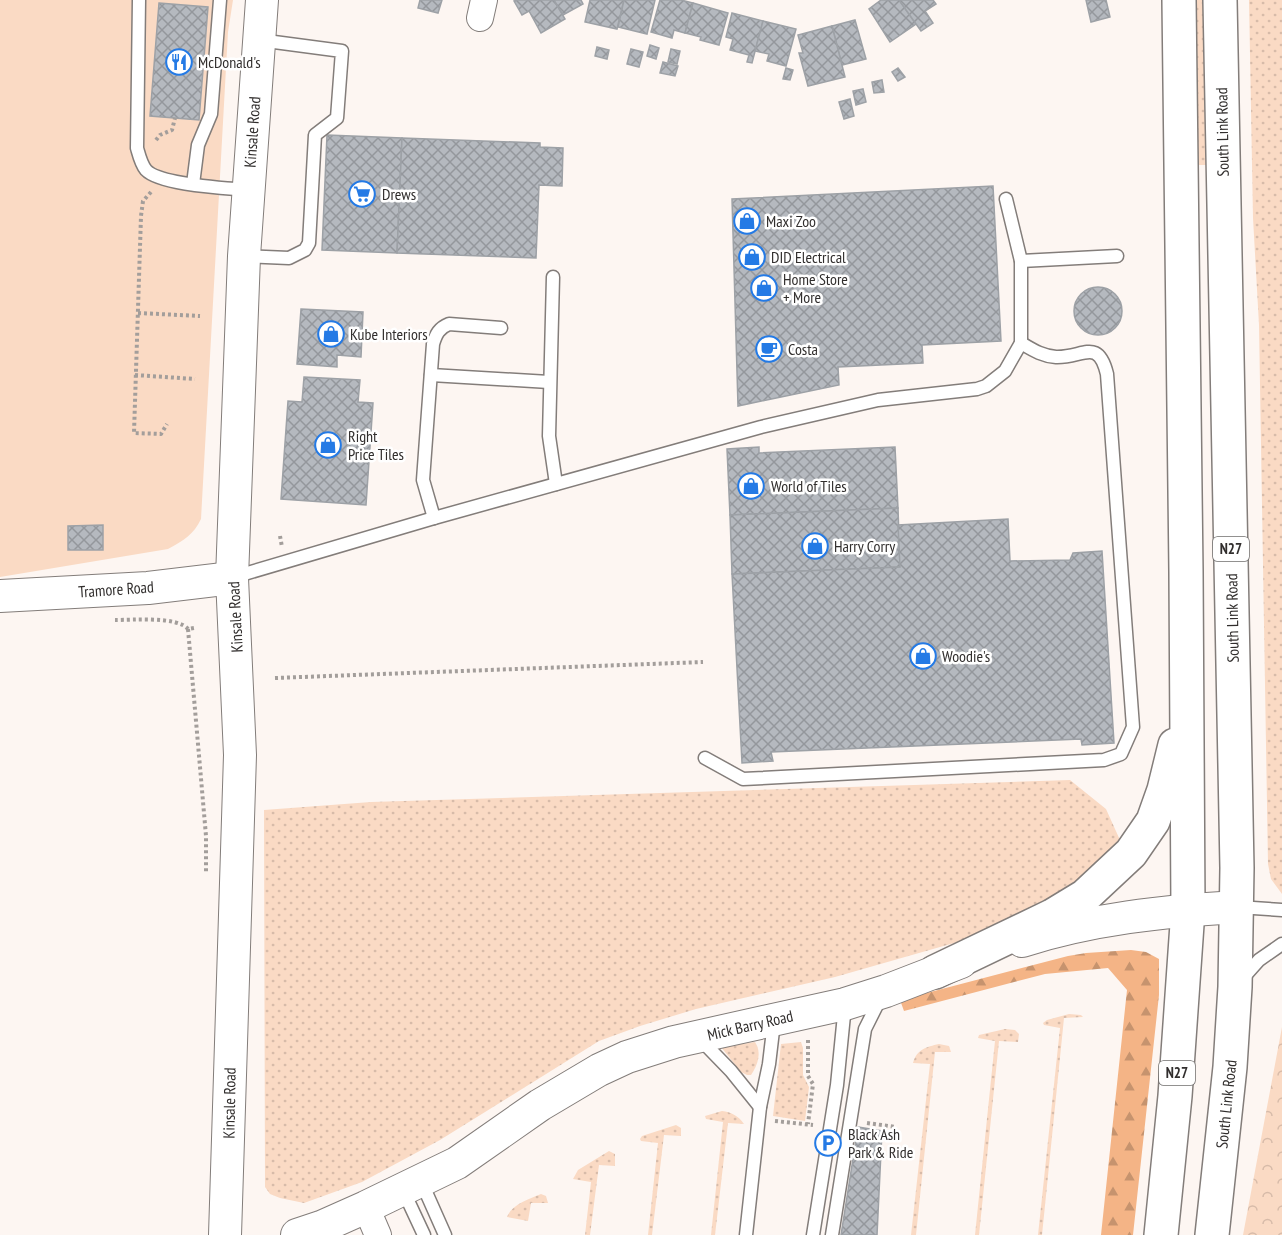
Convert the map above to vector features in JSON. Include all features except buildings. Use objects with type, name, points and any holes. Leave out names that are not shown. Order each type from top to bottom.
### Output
[{"type":"highway","name":"N27","points":[[1161,1235],[1175,1096],[1188,910],[1179,0]]},
{"type":"highway","name":"South Link Road","points":[[1212,1235],[1230,1067],[1235,987],[1237,856],[1220,0]]},
{"type":"highway","name":"N27","points":[[935,972],[1052,916],[1085,896],[1131,853],[1153,820],[1164,790],[1187,698]]},
{"type":"street","name":"Kinsale Road","points":[[225,1235],[240,755],[232,578],[244,256],[262,0]]},
{"type":"street","name":"Tramore Road","points":[[0,596],[148,588],[232,578]]},
{"type":"street","name":"Mick Barry Road","points":[[297,1235],[321,1227],[372,1221],[412,1185],[457,1163],[540,1105],[599,1070],[650,1048],[845,1004],[886,991],[996,949],[1055,931],[1099,922],[1188,910],[1236,907]]},
{"type":"lane","points":[[139,0],[137,148],[144,167],[153,175],[177,182],[248,190]]},
{"type":"lane","points":[[193,184],[198,145],[211,114],[220,0]]},
{"type":"lane","points":[[244,256],[289,258],[305,250],[309,243],[315,135],[338,118],[342,51],[258,40]]},
{"type":"lane","points":[[232,578],[434,518],[761,427],[849,405],[986,386],[1005,370],[1021,343],[1021,261],[1006,199]]},
{"type":"lane","points":[[1021,261],[1117,256]]},
{"type":"lane","points":[[553,277],[549,436],[556,484]]},
{"type":"lane","points":[[434,518],[423,480],[433,344],[436,334],[442,327],[449,324],[501,328]]},
{"type":"lane","points":[[705,758],[743,779],[1104,760],[1121,754],[1133,727],[1107,374],[1101,356],[1094,352],[1058,357],[1039,354],[1021,343]]},
{"type":"lane","points":[[431,375],[549,382]]},
{"type":"lane","points":[[1236,907],[1282,910]]},
{"type":"lane","points":[[1235,987],[1259,960],[1282,944]]},
{"type":"lane","points":[[832,1235],[865,1029],[879,999],[886,991]]},
{"type":"lane","points":[[813,1235],[837,1085],[845,1004]]},
{"type":"lane","points":[[746,1235],[760,1107],[780,1018]]},
{"type":"lane","points":[[698,1037],[731,1071],[760,1107]]},
{"type":"lane","points":[[412,1185],[424,1235]]},
{"type":"lane","points":[[412,1185],[445,1235]]},
{"type":"path","points":[[167,424],[161,434],[134,433],[141,216],[143,201],[151,194],[156,138],[172,130],[175,118]]},
{"type":"path","points":[[138,313],[200,316]]},
{"type":"path","points":[[135,375],[195,379]]},
{"type":"path","points":[[165,615],[166,621],[184,625],[188,629],[206,831]]},
{"type":"path","points":[[188,629],[194,628]]},
{"type":"path","points":[[275,678],[703,662]]},
{"type":"path","points":[[780,1018],[788,1038],[808,1034],[808,1076],[813,1084],[808,1124]]},
{"type":"green space","points":[[0,0],[233,0],[228,32],[201,519],[188,537],[168,549],[0,577]]},
{"type":"green space","points":[[1192,0],[1211,0],[1213,165],[1193,165]]},
{"type":"green space","points":[[1249,0],[1282,0],[1282,894],[1271,879],[1268,864],[1259,325],[1253,218]]},
{"type":"green space","points":[[1070,780],[1106,809],[1124,849],[1072,890],[999,926],[961,941],[835,977],[696,1009],[599,1041],[440,1140],[362,1182],[304,1203],[270,1194],[265,1187],[264,810],[371,802]]},
{"type":"green space","points":[[1131,950],[1146,952],[1159,959],[1159,995],[1133,1235],[1101,1235],[1127,990],[1108,968],[1045,974],[904,1011],[900,1000],[1068,956]]},
{"type":"green space","points":[[1069,1014],[1083,1017],[1064,1018],[1042,1235],[1038,1235],[1060,1028],[1043,1023]]},
{"type":"green space","points":[[1282,1027],[1282,1235],[1243,1235]]},
{"type":"green space","points":[[1005,1029],[1015,1030],[1019,1034],[1018,1042],[999,1041],[979,1235],[975,1235],[995,1041],[978,1038],[979,1035]]},
{"type":"green space","points":[[755,1042],[758,1058],[751,1075],[741,1072],[721,1047]]},
{"type":"green space","points":[[801,1042],[803,1075],[809,1087],[805,1121],[773,1116],[781,1044]]},
{"type":"green space","points":[[939,1044],[949,1046],[951,1052],[935,1052],[916,1235],[911,1235],[930,1064],[913,1063],[923,1049]]},
{"type":"green space","points":[[722,1111],[729,1112],[744,1124],[728,1123],[715,1235],[711,1235],[723,1122],[706,1119],[705,1116]]},
{"type":"green space","points":[[676,1125],[681,1128],[681,1136],[664,1135],[652,1235],[648,1235],[658,1143],[640,1139],[642,1136]]},
{"type":"green space","points":[[609,1151],[615,1154],[615,1166],[599,1165],[590,1235],[585,1235],[591,1182],[573,1179],[578,1170]]},
{"type":"green space","points":[[541,1194],[546,1196],[548,1203],[531,1203],[528,1221],[507,1217],[517,1205]]},
{"type":"place","name":"McDonald's","points":[[179,62]]},
{"type":"place","name":"Drews","points":[[362,194]]},
{"type":"place","name":"Maxi Zoo","points":[[747,221]]},
{"type":"place","name":"DID Electrical","points":[[752,257]]},
{"type":"place","name":"Home Store + More","points":[[764,288]]},
{"type":"place","name":"Kube Interiors","points":[[331,334]]},
{"type":"place","name":"Costa","points":[[769,349]]},
{"type":"place","name":"Right Price Tiles","points":[[328,445]]},
{"type":"place","name":"World of Tiles","points":[[751,486]]},
{"type":"place","name":"Harry Corry","points":[[815,546]]},
{"type":"place","name":"Woodie's","points":[[923,656]]},
{"type":"place","name":"Black Ash Park & Ride","points":[[828,1143]]}]
